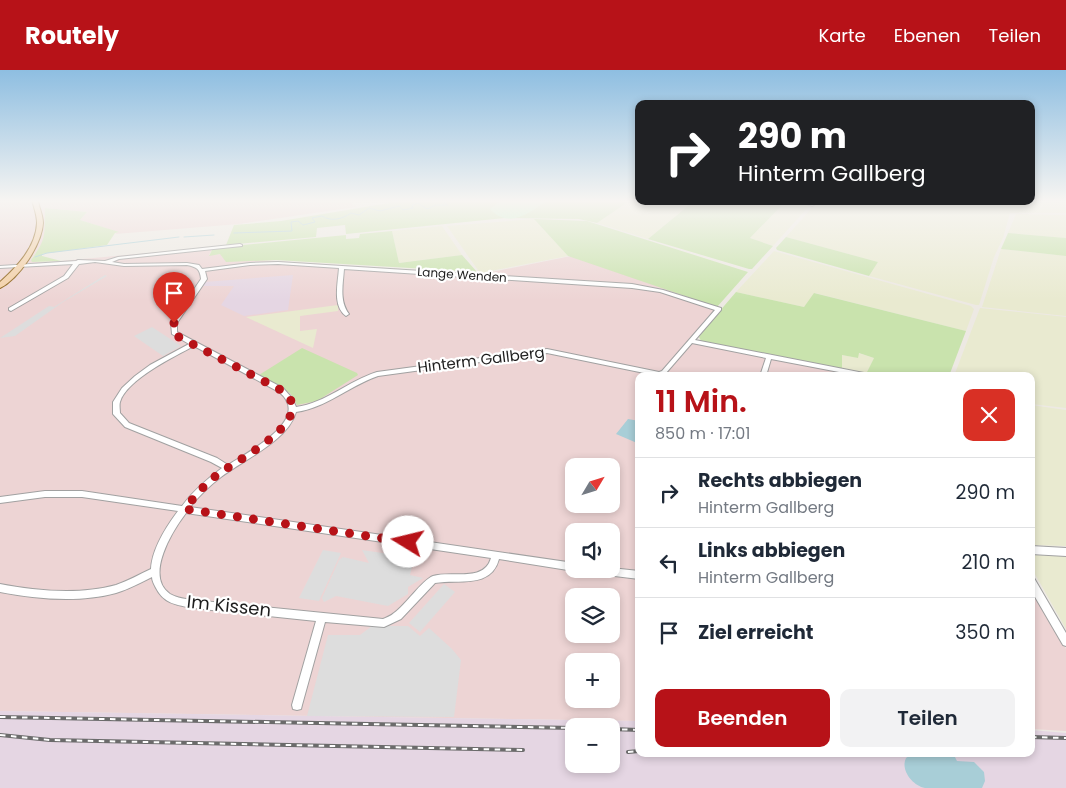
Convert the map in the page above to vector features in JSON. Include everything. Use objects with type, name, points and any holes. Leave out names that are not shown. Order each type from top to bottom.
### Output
[{"type":"main road","points":[[0,286],[20,266],[38,234]]},
{"type":"street","points":[[106,262],[118,258],[240,245]]},
{"type":"street","points":[[11,309],[66,277],[78,261]]},
{"type":"street","points":[[0,267],[78,261],[124,265],[187,264],[202,270],[204,274],[203,281],[173,326],[176,335],[285,393],[291,399],[293,410],[289,420],[277,434],[205,485],[185,509],[163,543],[156,558],[154,572],[113,590],[96,593],[18,592],[0,588]]},
{"type":"street","name":"Lange Wenden","points":[[202,270],[271,263],[638,286],[661,290],[718,309],[691,341]]},
{"type":"street","points":[[342,267],[341,303],[342,310],[346,314]]},
{"type":"street","points":[[691,341],[848,372]]},
{"type":"street","name":"Hinterm Gallberg","points":[[664,372],[691,341]]},
{"type":"street","points":[[193,344],[132,380],[118,398],[116,412],[127,425],[214,460],[227,468]]},
{"type":"street","name":"Hinterm Gallberg","points":[[293,410],[322,402],[358,380],[377,374],[544,351],[649,372]]},
{"type":"street","points":[[764,372],[769,357]]},
{"type":"street","points":[[0,500],[45,494],[82,494],[565,566]]},
{"type":"street","points":[[1035,550],[1066,552]]},
{"type":"street","name":"Im Kissen","points":[[154,572],[162,593],[172,599],[193,604],[384,623],[393,620],[433,580],[462,580],[487,573],[493,569],[496,556]]},
{"type":"street","points":[[620,573],[635,575]]},
{"type":"street","points":[[1035,589],[1066,642]]},
{"type":"street","points":[[297,705],[322,617]]},
{"type":"shaded area","points":[[0,234],[45,234],[42,244],[31,260],[38,262],[213,248],[209,255],[220,254],[260,260],[482,274],[571,256],[719,307],[689,341],[840,372],[635,372],[635,721],[620,721],[620,718],[565,718],[565,720],[0,711]]},
{"type":"shaded area","points":[[105,275],[107,276],[63,302],[15,336],[0,338],[49,306],[54,307]]},
{"type":"shaded area","points":[[293,275],[288,310],[244,316],[221,305],[234,286],[202,286],[204,282]]},
{"type":"shaded area","points":[[152,327],[181,346],[163,356],[134,336]]},
{"type":"shaded area","points":[[323,550],[341,553],[319,601],[299,598]]},
{"type":"shaded area","points":[[362,550],[403,556],[412,567],[410,575],[423,578],[408,587],[408,594],[388,606],[336,596],[324,602],[322,598],[339,560],[343,557],[369,563]]},
{"type":"shaded area","points":[[444,584],[455,592],[420,632],[409,623]]},
{"type":"shaded area","points":[[1035,596],[1066,649],[1066,731],[1035,729]]},
{"type":"shaded area","points":[[372,626],[408,626],[420,636],[429,628],[452,649],[461,660],[454,717],[307,716],[328,635],[360,635]]},
{"type":"shaded area","points":[[0,711],[565,720],[565,773],[620,773],[620,721],[635,721],[635,757],[1035,757],[1035,730],[1066,733],[1066,788],[0,788]]},
{"type":"green space","points":[[115,234],[107,245],[42,254],[42,256],[61,261],[32,262],[31,260],[40,246],[44,235]]},
{"type":"green space","points":[[231,234],[316,234],[316,237],[226,245]]},
{"type":"green space","points":[[360,234],[393,234],[399,263],[462,255],[477,272],[276,260],[226,262],[220,254],[209,256],[213,248],[346,235],[346,239],[359,238]]},
{"type":"green space","points":[[393,234],[447,234],[462,255],[399,263]]},
{"type":"green space","points":[[452,234],[547,234],[568,256],[480,273]]},
{"type":"green space","points":[[547,234],[626,234],[748,272],[717,307],[568,256]]},
{"type":"green space","points":[[630,234],[655,234],[648,239]]},
{"type":"green space","points":[[655,234],[754,234],[750,238],[773,246],[752,269],[749,269],[648,239]]},
{"type":"green space","points":[[754,234],[784,234],[773,246],[750,238]]},
{"type":"green space","points":[[789,234],[1004,234],[994,257],[979,305],[869,276],[878,262],[786,237]]},
{"type":"green space","points":[[1008,234],[1066,238],[1066,256],[1001,249]]},
{"type":"green space","points":[[1014,234],[1066,234],[1066,238]]},
{"type":"green space","points":[[786,237],[878,262],[869,276],[777,250],[776,248]]},
{"type":"green space","points":[[1001,249],[1066,256],[1066,316],[982,307]]},
{"type":"green space","points":[[774,251],[971,306],[974,309],[966,331],[815,293],[804,307],[736,292]]},
{"type":"green space","points":[[736,292],[804,307],[814,293],[966,331],[951,372],[867,372],[874,358],[859,353],[858,358],[842,355],[842,370],[701,341],[699,337]]},
{"type":"green space","points":[[338,305],[338,311],[300,316],[300,331],[317,329],[313,348],[246,317]]},
{"type":"green space","points":[[980,308],[1066,317],[1066,408],[1035,404],[1035,372],[956,372]]},
{"type":"green space","points":[[302,348],[358,375],[317,401],[297,405],[290,393],[259,375]]},
{"type":"green space","points":[[858,353],[874,358],[867,372],[842,370],[842,355],[858,358]]},
{"type":"green space","points":[[1035,406],[1066,410],[1066,546],[1035,545]]},
{"type":"green space","points":[[1035,555],[1066,556],[1066,629],[1035,574]]},
{"type":"water","points":[[628,419],[635,420],[635,442],[616,434]]},
{"type":"water","points":[[955,757],[957,761],[974,762],[984,772],[985,781],[982,788],[920,787],[912,781],[906,772],[906,758]]},
{"type":"waterway","points":[[184,237],[214,235]]},
{"type":"waterway","points":[[35,257],[47,253],[179,237]]},
{"type":"railway","points":[[0,717],[565,728]]},
{"type":"railway","points":[[620,729],[635,730]]},
{"type":"railway","points":[[0,735],[50,740],[523,750]]},
{"type":"railway","points":[[1035,737],[1066,738]]},
{"type":"railway","points":[[628,752],[635,751]]},
{"type":"route","points":[[174,323],[173,329],[177,336],[281,390],[289,397],[293,408],[289,420],[279,432],[210,481],[185,509],[408,542]]}]
